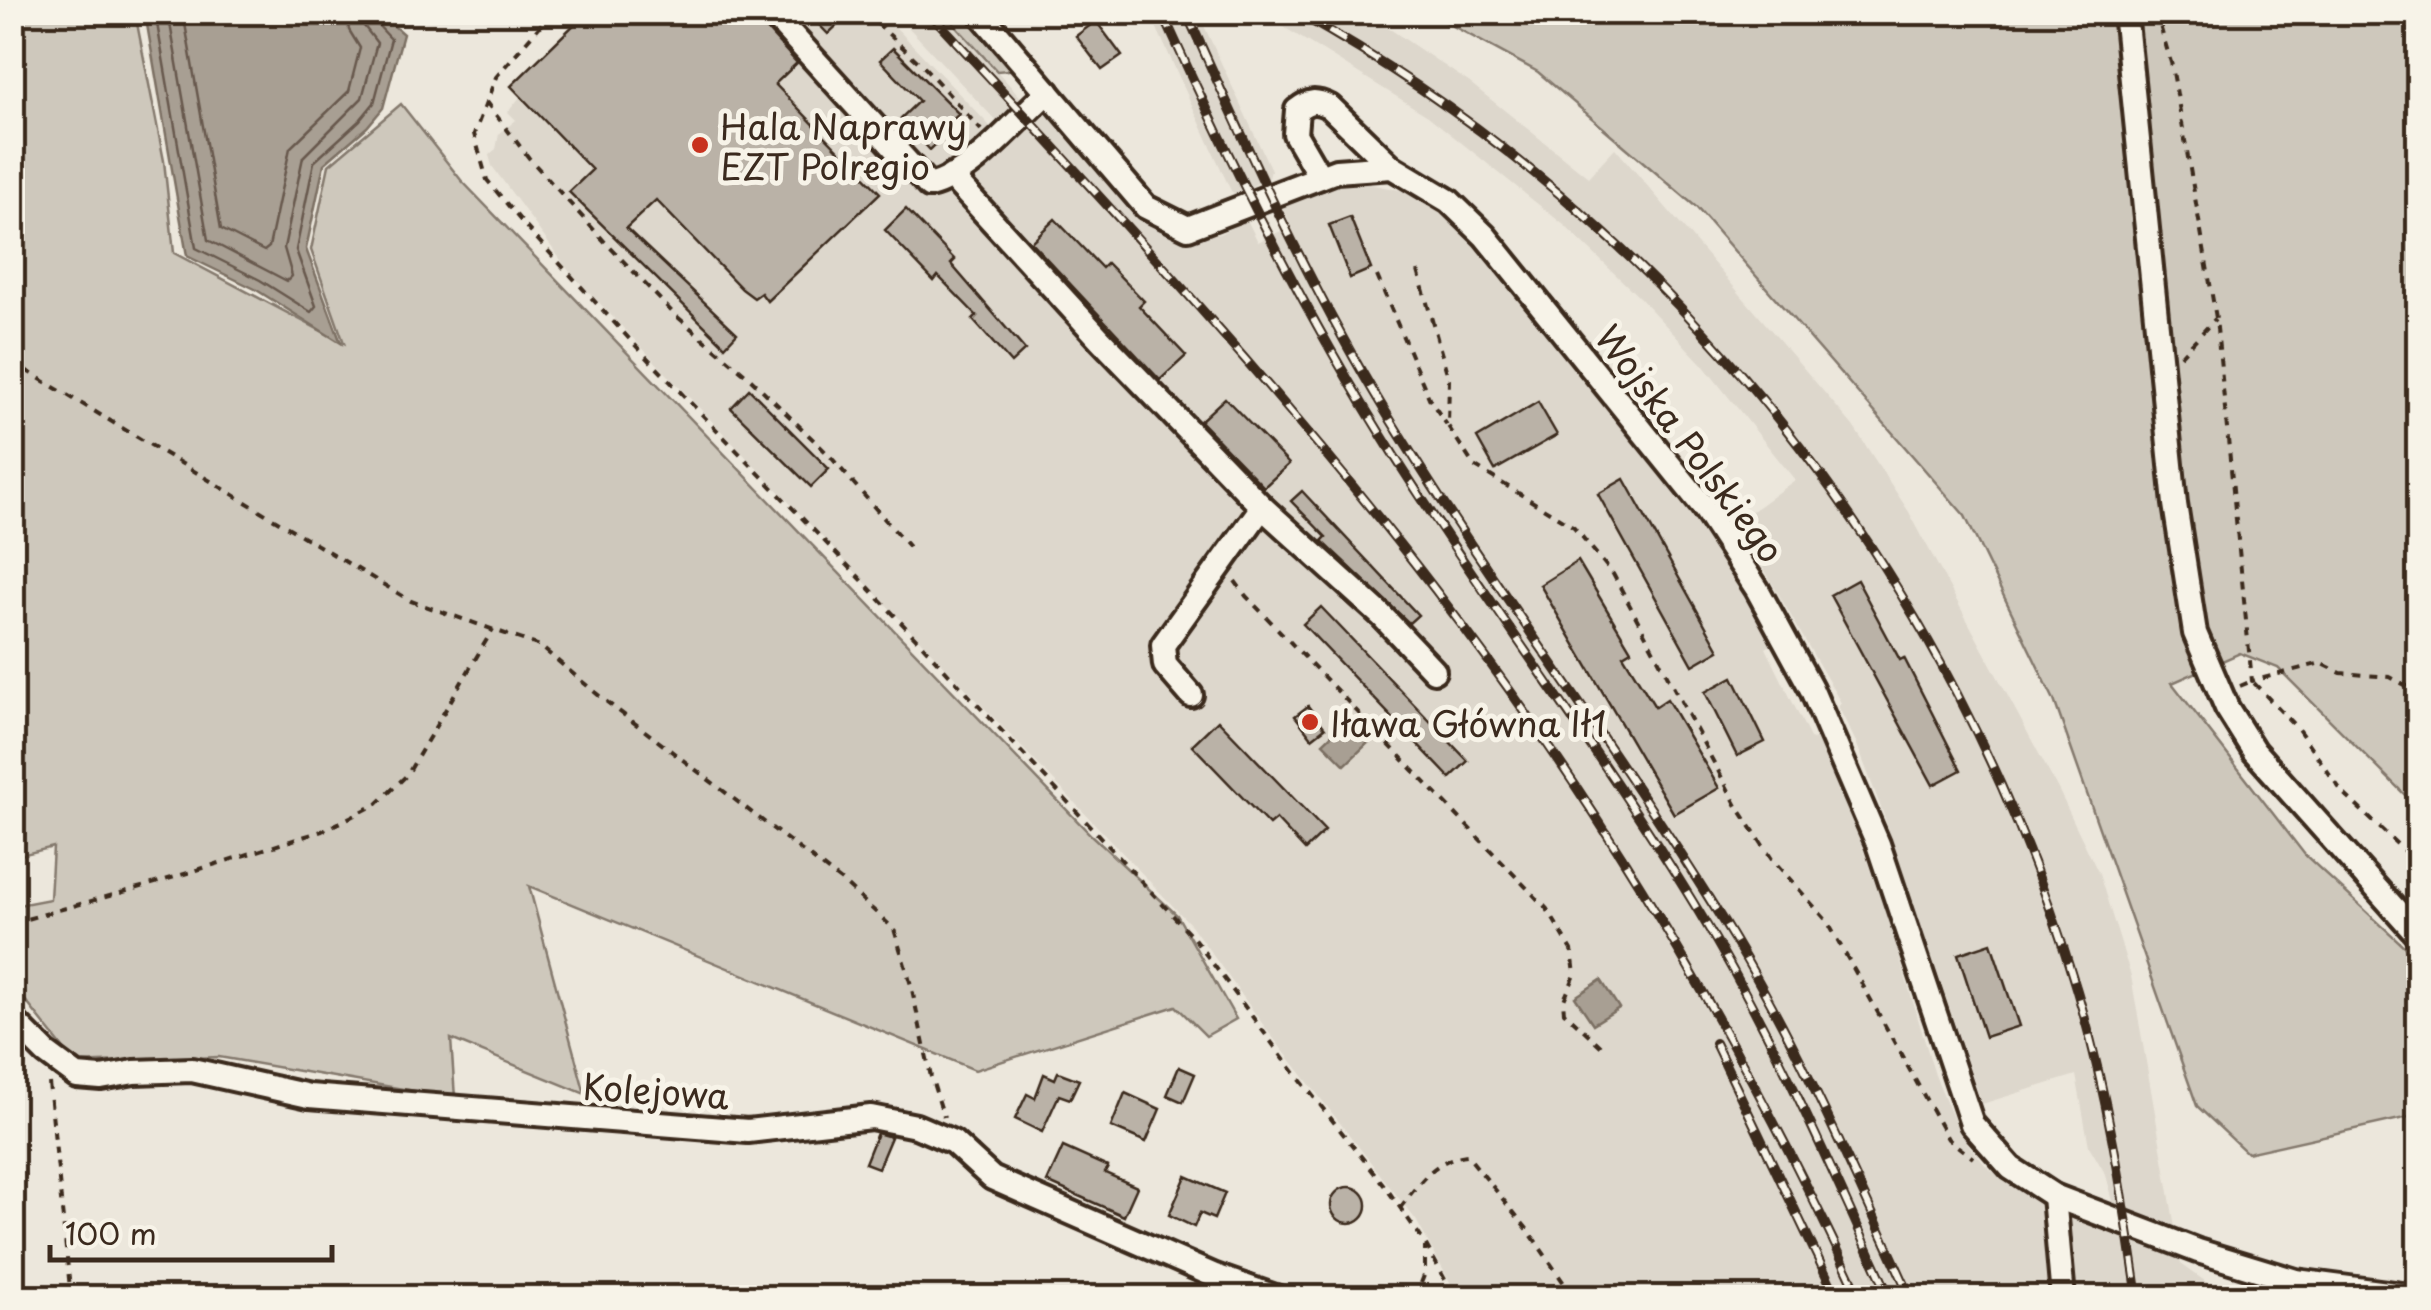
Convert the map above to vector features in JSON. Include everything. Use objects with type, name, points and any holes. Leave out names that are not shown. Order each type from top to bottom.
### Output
[{"type":"street","points":[[771,12],[929,186],[951,176],[992,144],[1048,92]]},
{"type":"street","points":[[979,12],[1146,207],[1188,228],[1336,170],[1392,168]]},
{"type":"street","points":[[2125,12],[2175,504],[2195,633],[2254,751],[2418,935]]},
{"type":"street","name":"Wojska Polskiego","points":[[1320,177],[1295,134],[1297,110],[1306,102],[1318,101],[1330,107],[1392,168],[1450,201],[1485,236],[1702,505],[1757,590],[1811,688],[1878,844],[1972,1124],[2011,1168],[2054,1196],[2198,1252],[2296,1281],[2418,1296]]},
{"type":"street","points":[[951,176],[1100,339],[1262,506],[1380,615],[1434,671]]},
{"type":"street","points":[[1191,694],[1165,665],[1163,644],[1262,506]]},
{"type":"street","name":"Kolejowa","points":[[12,1019],[76,1076],[192,1070],[308,1096],[748,1131],[871,1118],[916,1126],[953,1142],[992,1178],[1214,1276],[1278,1298]]},
{"type":"street","points":[[2054,1196],[2064,1298]]},
{"type":"path","points":[[552,12],[496,77],[486,102],[474,134],[487,180],[526,227],[1193,937],[1400,1208],[1455,1298]]},
{"type":"path","points":[[866,12],[926,69],[992,144]]},
{"type":"path","points":[[2156,12],[2172,66],[2216,318],[2252,681],[2298,729],[2343,793],[2418,864]]},
{"type":"path","points":[[486,102],[529,158],[605,242],[674,314],[750,378],[829,455],[910,547]]},
{"type":"path","points":[[1418,271],[1449,380],[1448,426]]},
{"type":"path","points":[[1377,276],[1430,400],[1474,466],[1574,527],[1613,574],[1737,806],[1772,860],[1827,921],[1948,1139],[1972,1158],[2011,1168]]},
{"type":"path","points":[[2164,374],[2216,318]]},
{"type":"path","points":[[12,362],[412,601],[540,646],[603,699],[844,883],[894,929],[912,985],[931,1077],[953,1142]]},
{"type":"path","points":[[1222,563],[1246,596],[1547,909],[1572,950],[1575,975],[1563,1002],[1564,1012],[1604,1050]]},
{"type":"path","points":[[12,923],[148,886],[322,831],[377,804],[407,775],[494,629]]},
{"type":"path","points":[[2222,693],[2252,681],[2321,664],[2341,673],[2390,678],[2417,692]]},
{"type":"path","points":[[2418,682],[2408,715],[2418,796]]},
{"type":"path","points":[[46,1053],[71,1298]]},
{"type":"path","points":[[1400,1208],[1445,1158],[1466,1155],[1528,1230],[1574,1298]]},
{"type":"path","points":[[1415,1298],[1425,1273],[1424,1243]]},
{"type":"shaded area","points":[[13,13],[135,13],[164,161],[174,253],[344,343],[311,250],[329,165],[401,104],[461,180],[1091,835],[1177,915],[1236,1019],[1206,1036],[1176,1006],[975,1070],[529,886],[585,1094],[451,1039],[455,1098],[219,1057],[75,1063],[13,985],[13,906],[50,899],[53,847],[13,857]]},
{"type":"shaded area","points":[[587,13],[882,13],[1009,146],[1050,109],[1153,221],[1185,236],[1219,234],[1247,220],[1258,242],[1291,226],[1281,204],[1363,183],[1400,190],[1437,208],[1488,258],[1666,473],[1751,602],[1774,643],[1766,648],[1811,740],[1821,737],[1843,793],[1888,919],[1935,1075],[1960,1134],[1986,1166],[2005,1181],[2117,1229],[2118,1234],[2180,1255],[2181,1264],[2227,1297],[1458,1297],[1416,1220],[1267,1030],[1191,925],[569,271],[492,166],[489,155],[496,149],[499,134],[516,120],[508,112]]},
{"type":"shaded area","points":[[895,13],[944,13],[1025,102],[1000,125]]},
{"type":"shaded area","points":[[944,13],[969,13],[1020,69],[997,71]]},
{"type":"shaded area","points":[[1150,13],[1198,13],[1271,170],[1269,178],[1235,194],[1231,191]]},
{"type":"shaded area","points":[[1261,13],[1366,13],[1470,83],[1588,177],[1615,148],[1853,426],[1909,512],[2059,791],[2099,874],[2131,976],[2175,1227],[2114,1205],[2106,1175],[2089,1146],[2076,1075],[1982,1104],[1883,813],[1838,706],[1841,703],[1737,522],[1795,480],[1703,365],[1564,225],[1428,116]]},
{"type":"shaded area","points":[[1429,13],[2418,13],[2418,808],[2278,668],[2240,653],[2172,683],[2305,855],[2418,959],[2418,1115],[2247,1153],[2197,1106],[2054,700],[1965,516],[1696,207],[1538,72]]},
{"type":"water","points":[[145,13],[379,13],[403,34],[383,108],[324,164],[306,249],[341,343],[255,289],[187,256]]},
{"type":"water","points":[[1347,720],[1368,743],[1345,765],[1323,743]]},
{"type":"water","points":[[1601,980],[1619,1008],[1593,1024],[1575,997]]},
{"type":"building","name":"Hala Naprawy EZT Polregio","points":[[587,12],[756,12],[760,22],[797,63],[775,84],[880,193],[767,301],[761,293],[754,298],[742,289],[656,200],[626,228],[737,333],[725,346],[569,192],[592,170],[511,86]]},
{"type":"building","points":[[807,12],[851,12],[828,34]]},
{"type":"building","points":[[1096,21],[1122,56],[1102,70],[1076,36]]},
{"type":"building","points":[[893,48],[959,114],[943,129],[947,133],[930,150],[901,118],[919,101],[880,60]]},
{"type":"building","points":[[906,209],[955,260],[951,264],[1025,350],[1011,363],[973,320],[977,316],[938,276],[934,281],[885,230]]},
{"type":"building","points":[[1350,217],[1371,269],[1350,278],[1329,225]]},
{"type":"building","points":[[1055,219],[1102,268],[1107,263],[1144,301],[1139,306],[1186,356],[1160,380],[1031,242]]},
{"type":"building","points":[[749,389],[829,469],[811,487],[731,408]]},
{"type":"building","points":[[1225,398],[1289,464],[1264,487],[1200,421]]},
{"type":"building","points":[[1538,402],[1557,435],[1495,470],[1477,438]]},
{"type":"building","points":[[1624,479],[1719,650],[1693,665],[1598,494]]},
{"type":"building","points":[[1302,491],[1418,615],[1409,623],[1322,541],[1326,537],[1291,501]]},
{"type":"building","points":[[1578,561],[1631,650],[1623,655],[1655,707],[1667,699],[1719,788],[1674,814],[1540,585]]},
{"type":"building","points":[[1857,580],[1900,660],[1904,658],[1961,770],[1933,785],[1830,595]]},
{"type":"building","points":[[1321,607],[1468,761],[1450,778],[1303,624]]},
{"type":"building","points":[[1733,677],[1765,742],[1737,756],[1705,692]]},
{"type":"building","name":"Iława Główna Ił1","points":[[1308,706],[1325,728],[1312,738],[1295,716]]},
{"type":"building","points":[[1218,720],[1325,831],[1305,850],[1276,819],[1269,825],[1192,745]]},
{"type":"building","points":[[1991,943],[2019,1026],[1985,1037],[1958,954]]},
{"type":"building","points":[[1179,1067],[1195,1074],[1183,1102],[1167,1095]]},
{"type":"building","points":[[1058,1072],[1079,1080],[1070,1099],[1059,1095],[1042,1132],[1015,1119],[1027,1094],[1035,1098],[1044,1074],[1055,1079]]},
{"type":"building","points":[[1125,1093],[1160,1109],[1146,1142],[1111,1127]]},
{"type":"building","points":[[877,1133],[891,1137],[878,1168],[865,1163]]},
{"type":"building","points":[[1063,1147],[1108,1167],[1105,1173],[1137,1187],[1124,1216],[1047,1182]]},
{"type":"building","points":[[1186,1176],[1225,1193],[1214,1219],[1200,1213],[1194,1227],[1169,1215]]},
{"type":"building","points":[[1349,1187],[1362,1192],[1367,1205],[1362,1218],[1349,1223],[1336,1218],[1331,1205],[1336,1192]]},
{"type":"railway","points":[[929,12],[1253,368],[1377,516],[1498,674],[1557,758],[1668,932],[1769,1113],[1860,1298]]},
{"type":"railway","points":[[1162,12],[1270,237],[1360,401],[1430,512],[1625,796],[1726,959],[1800,1102],[1890,1298]]},
{"type":"railway","points":[[1186,12],[1274,204],[1347,345],[1416,461],[1646,801],[1734,939],[1806,1071],[1911,1298]]},
{"type":"railway","points":[[1296,12],[1433,97],[1561,195],[1677,304],[1783,425],[1876,554],[1956,693],[2024,839],[2077,991],[2097,1067],[2138,1298]]},
{"type":"railway","points":[[1715,1043],[1837,1298]]},
{"type":"place","name":"Hala Naprawy EZT Polregio","points":[[700,145]]},
{"type":"place","name":"Iława Główna Ił1","points":[[1310,722]]}]
